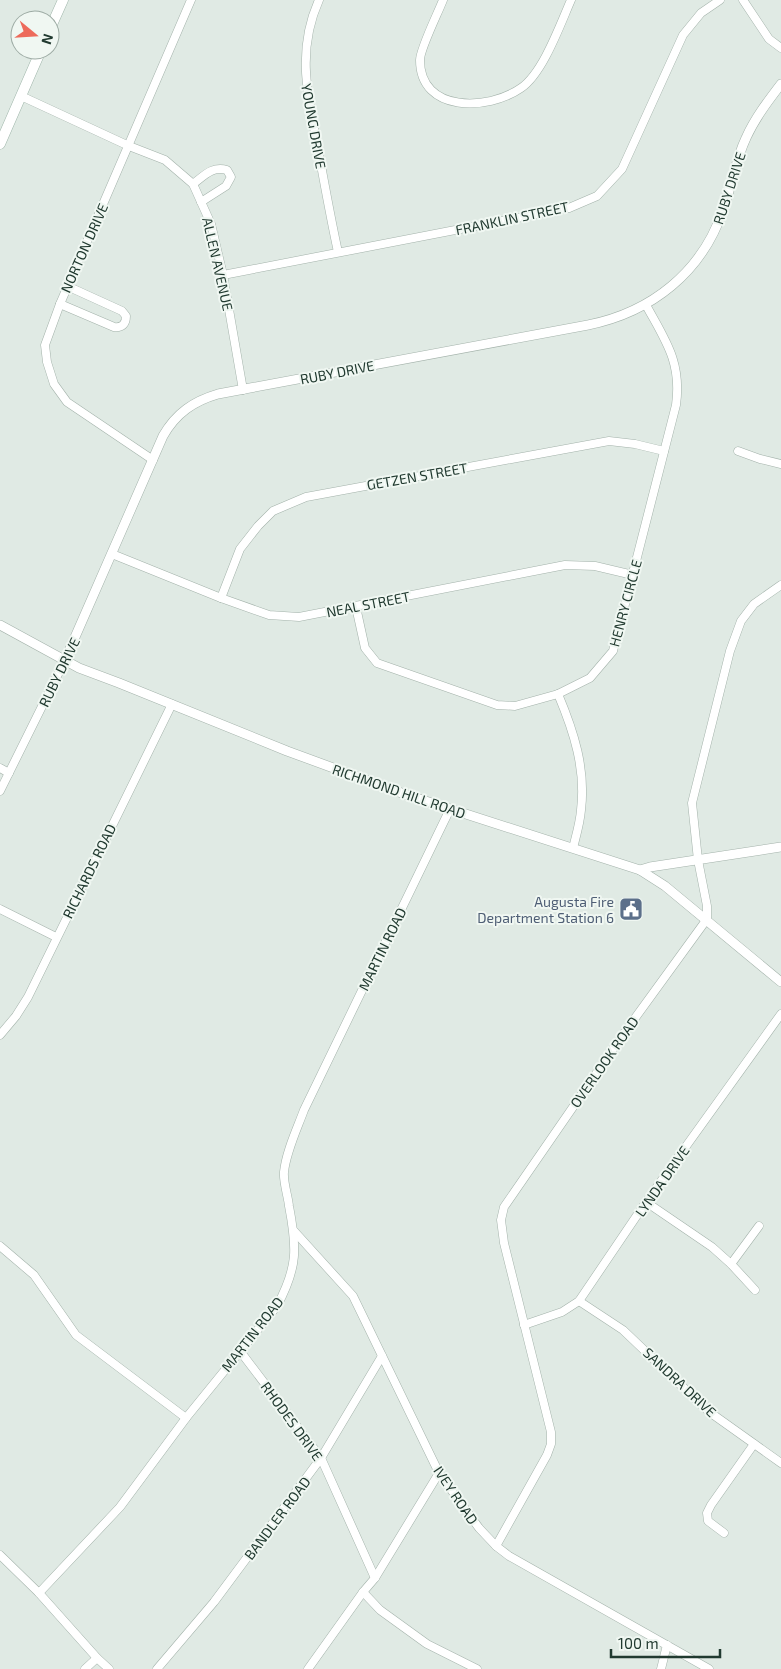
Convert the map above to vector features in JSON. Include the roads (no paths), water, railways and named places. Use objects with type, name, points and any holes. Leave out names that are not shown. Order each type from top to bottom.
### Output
[{"type":"main road","points":[[0,144],[37,60]]},
{"type":"street","name":"NORTON DRIVE","points":[[153,460],[67,402],[54,384],[47,362],[45,345],[67,286],[191,0]]},
{"type":"street","name":"YOUNG DRIVE","points":[[319,0],[306,46],[305,80],[338,252]]},
{"type":"street","points":[[443,0],[420,58],[422,78],[435,94],[456,104],[493,102],[521,88],[538,69],[571,0]]},
{"type":"street","name":"FRANKLIN STREET","points":[[223,275],[569,208],[597,196],[622,169],[683,35],[701,13],[720,0]]},
{"type":"street","points":[[743,0],[769,39],[781,48]]},
{"type":"street","name":"RUBY DRIVE","points":[[0,791],[65,660],[167,430],[177,416],[200,400],[210,396],[588,325],[617,317],[646,305],[669,289],[685,274],[709,242],[724,208],[738,156],[746,137],[756,118],[781,84]]},
{"type":"street","name":"ALLEN AVENUE","points":[[21,96],[129,146],[165,160],[193,184],[211,224],[223,275],[244,390]]},
{"type":"street","points":[[193,184],[219,168],[227,170],[231,177],[226,186],[201,202]]},
{"type":"street","points":[[60,304],[114,328],[124,325],[126,320],[126,316],[122,311],[67,286]]},
{"type":"street","name":"HENRY CIRCLE","points":[[356,606],[365,648],[376,663],[497,705],[515,706],[558,694],[590,678],[613,651],[676,405],[676,369],[670,348],[646,305]]},
{"type":"street","name":"GETZEN STREET","points":[[221,598],[240,549],[258,526],[273,511],[306,496],[609,441],[635,444],[664,451]]},
{"type":"street","points":[[738,450],[760,459],[781,464]]},
{"type":"street","name":"NEAL STREET","points":[[112,554],[221,598],[269,615],[299,617],[565,565],[594,566],[633,574]]},
{"type":"street","points":[[707,920],[707,906],[698,860],[692,803],[730,651],[741,620],[754,604],[781,585]]},
{"type":"street","name":"RICHMOND HILL ROAD","points":[[0,625],[78,668],[374,784],[640,870],[665,886],[781,982]]},
{"type":"street","points":[[558,694],[572,726],[581,767],[583,788],[581,811],[572,848]]},
{"type":"street","name":"RICHARDS ROAD","points":[[0,1035],[20,1010],[172,704]]},
{"type":"street","points":[[0,768],[9,773]]},
{"type":"street","name":"MARTIN ROAD","points":[[39,1593],[120,1507],[186,1418],[277,1306],[289,1282],[295,1257],[294,1231],[284,1173],[304,1110],[450,809]]},
{"type":"street","points":[[640,870],[781,847]]},
{"type":"street","points":[[0,909],[56,937]]},
{"type":"street","name":"OVERLOOK ROAD","points":[[496,1546],[547,1455],[551,1444],[550,1432],[504,1243],[501,1220],[504,1208],[616,1044],[707,920]]},
{"type":"street","name":"LYNDA DRIVE","points":[[524,1325],[562,1312],[579,1301],[646,1202],[781,1014]]},
{"type":"street","points":[[646,1202],[712,1247],[755,1290]]},
{"type":"street","points":[[731,1264],[759,1226]]},
{"type":"street","name":"IVEY ROAD","points":[[294,1231],[353,1296],[439,1473],[478,1528],[496,1546],[536,1572],[709,1669]]},
{"type":"street","points":[[0,1246],[34,1275],[76,1335],[186,1418]]},
{"type":"street","name":"SANDRA DRIVE","points":[[579,1301],[623,1330],[708,1411],[781,1463]]},
{"type":"street","name":"RHODES DRIVE","points":[[240,1351],[321,1458],[375,1578]]},
{"type":"street","name":"BANDLER ROAD","points":[[157,1669],[214,1602],[321,1458],[382,1356]]},
{"type":"street","points":[[724,1533],[708,1521],[707,1513],[754,1444]]},
{"type":"street","points":[[308,1669],[375,1578],[439,1473]]},
{"type":"street","points":[[0,1555],[39,1593],[109,1669]]},
{"type":"street","points":[[363,1592],[380,1610],[427,1644],[477,1669]]},
{"type":"street","points":[[661,1669],[667,1645]]},
{"type":"street","points":[[85,1669],[97,1658]]},
{"type":"place","name":"Augusta Fire Department Station 6","points":[[631,909]]}]
